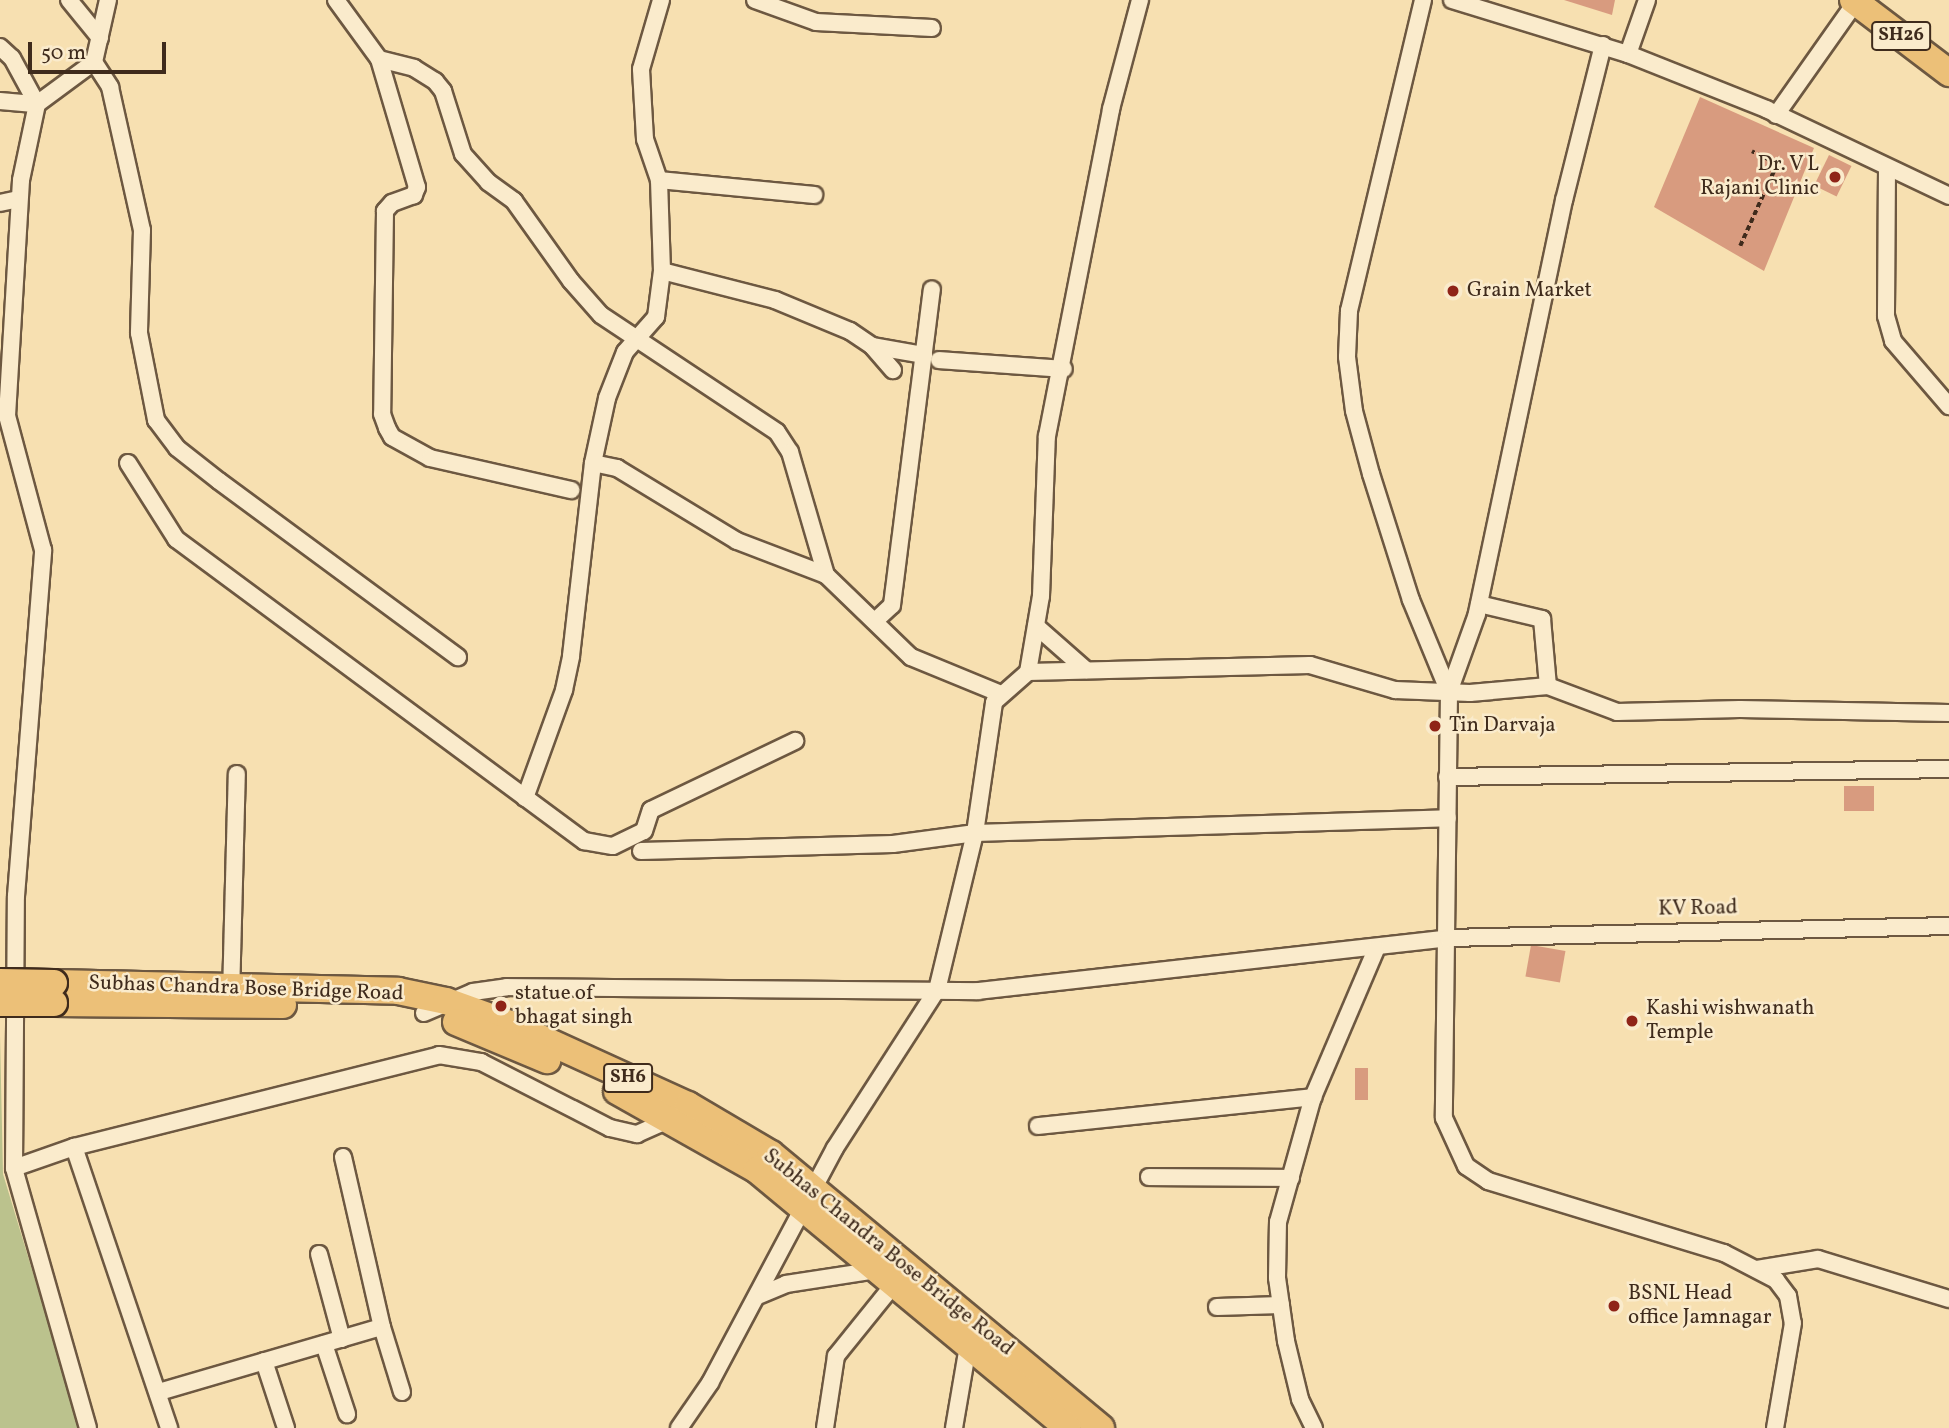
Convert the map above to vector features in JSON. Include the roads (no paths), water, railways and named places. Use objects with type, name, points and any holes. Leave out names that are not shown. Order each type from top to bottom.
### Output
[{"type":"main road","name":"SH26","points":[[1855,1],[1949,73]]},
{"type":"main road","name":"SH6","points":[[0,982],[54,993]]},
{"type":"main road","name":"Subhas Chandra Bose Bridge Road","points":[[54,993],[231,996],[384,990],[435,1007],[510,1024],[688,1105],[771,1154],[809,1198],[886,1277],[1056,1423]]},
{"type":"main road","name":"SH6","points":[[0,1003],[54,993]]},
{"type":"main road","name":"Subhas Chandra Bose Bridge Road","points":[[435,1007],[670,1118],[809,1198],[1101,1428]]},
{"type":"street","points":[[69,0],[100,38]]},
{"type":"street","points":[[0,102],[37,104],[94,62],[108,0]]},
{"type":"street","points":[[336,0],[379,60],[417,190],[389,205],[385,214],[382,414],[387,428],[393,437],[430,458],[571,490]]},
{"type":"street","points":[[525,798],[564,690],[572,656],[593,463],[607,398],[635,340],[653,324],[662,271],[659,180],[645,139],[641,69],[661,0]]},
{"type":"street","points":[[755,0],[816,22],[932,28]]},
{"type":"street","points":[[1028,672],[1036,626],[1047,436],[1064,369],[1108,122],[1140,0]]},
{"type":"street","points":[[1423,0],[1349,310],[1347,357],[1354,411],[1371,474],[1411,600],[1449,692]]},
{"type":"street","points":[[1452,0],[1629,54],[1776,115],[1887,169],[1949,195]]},
{"type":"street","points":[[1629,54],[1647,0]]},
{"type":"street","points":[[1776,115],[1855,1]]},
{"type":"street","points":[[1603,45],[1561,213],[1479,604],[1449,692],[1444,1118],[1466,1166],[1512,1191],[1724,1254],[1776,1280],[1788,1296],[1793,1323],[1774,1428]]},
{"type":"street","points":[[0,47],[12,58],[37,104],[19,199],[4,354],[7,416],[43,550],[8,956],[14,1168],[88,1428]]},
{"type":"street","points":[[379,60],[414,68],[435,81],[443,91],[463,154],[488,182],[514,201],[586,299],[635,340],[777,432],[790,452],[827,575]]},
{"type":"street","points":[[94,62],[110,87],[142,230],[139,333],[156,420],[177,448],[219,481],[458,657]]},
{"type":"street","points":[[1887,169],[1886,316],[1893,341],[1949,406]]},
{"type":"street","points":[[659,180],[814,195]]},
{"type":"street","points":[[0,203],[19,199]]},
{"type":"street","points":[[662,271],[775,300],[850,331],[872,346],[893,370]]},
{"type":"street","points":[[876,621],[892,606],[931,357],[932,290]]},
{"type":"street","points":[[872,346],[931,357],[1064,369]]},
{"type":"street","points":[[128,463],[176,539],[575,837],[613,846],[644,831],[652,810],[795,741]]},
{"type":"street","points":[[593,463],[617,468],[737,541],[827,575],[911,657],[1001,694]]},
{"type":"street","points":[[1479,604],[1542,619],[1548,686]]},
{"type":"street","points":[[1036,626],[1086,670]]},
{"type":"street","points":[[678,1428],[710,1383],[835,1148],[937,990],[975,833],[994,702],[1028,672],[1310,665],[1395,690],[1449,692],[1548,686],[1617,712],[1740,709],[1949,713]]},
{"type":"street","points":[[1447,777],[1949,769]]},
{"type":"street","points":[[231,996],[237,774]]},
{"type":"street","points":[[641,850],[893,844],[975,833],[1448,818]]},
{"type":"street","name":"KV Road","points":[[435,1007],[507,987],[990,990],[1377,949],[1448,938],[1949,926]]},
{"type":"street","points":[[1314,1428],[1300,1399],[1281,1305],[1277,1279],[1278,1222],[1313,1097],[1377,949]]},
{"type":"street","points":[[14,1168],[74,1147],[439,1055],[481,1062],[610,1128],[637,1134],[670,1118]]},
{"type":"street","points":[[1038,1126],[1313,1097]]},
{"type":"street","points":[[74,1147],[169,1428]]},
{"type":"street","points":[[343,1157],[382,1327],[402,1392]]},
{"type":"street","points":[[1149,1177],[1291,1178]]},
{"type":"street","points":[[318,1254],[342,1339]]},
{"type":"street","points":[[1757,1269],[1818,1258],[1949,1299]]},
{"type":"street","points":[[758,1296],[786,1284],[886,1277]]},
{"type":"street","points":[[825,1428],[836,1356],[886,1277]]},
{"type":"street","points":[[1217,1307],[1281,1305]]},
{"type":"street","points":[[159,1392],[382,1327]]},
{"type":"street","points":[[324,1344],[347,1414]]},
{"type":"street","points":[[954,1428],[968,1346]]},
{"type":"street","points":[[264,1361],[286,1428]]},
{"type":"place","name":"Dr. V L Rajani Clinic","points":[[1835,177]]},
{"type":"place","name":"Grain Market","points":[[1453,291]]},
{"type":"place","name":"Tin Darvaja","points":[[1435,726]]},
{"type":"place","name":"statue of bhagat singh","points":[[501,1006]]},
{"type":"place","name":"Kashi wishwanath Temple","points":[[1632,1021]]},
{"type":"place","name":"BSNL Head office Jamnagar","points":[[1614,1306]]}]
